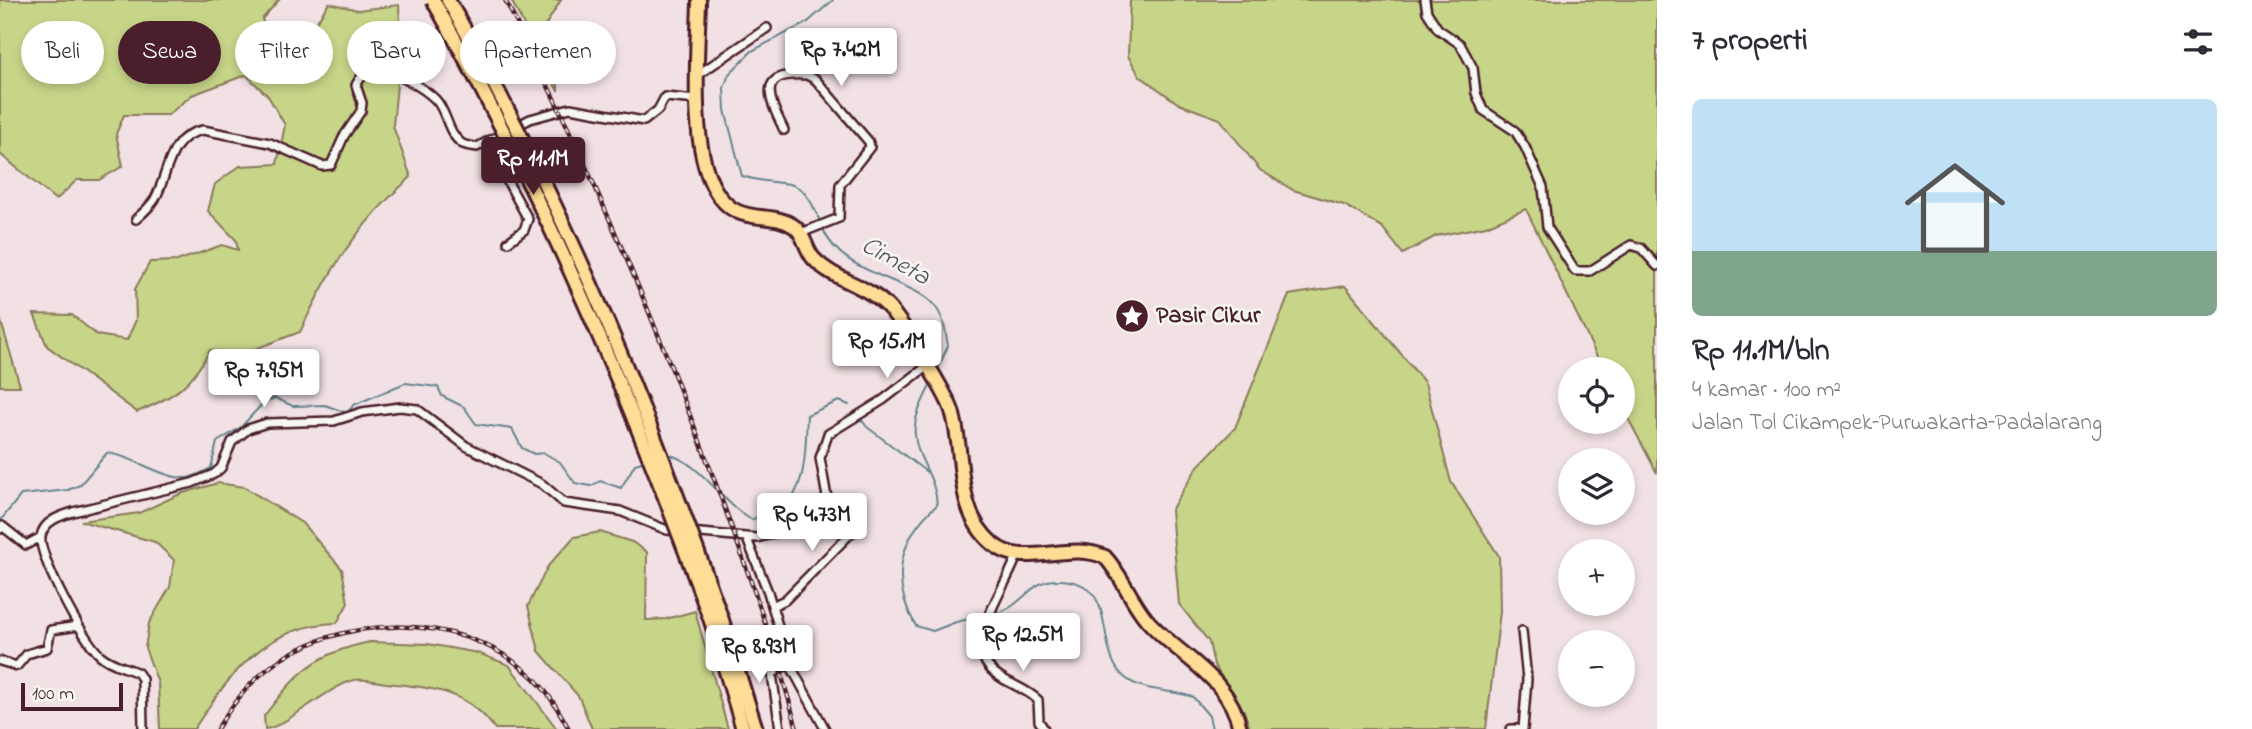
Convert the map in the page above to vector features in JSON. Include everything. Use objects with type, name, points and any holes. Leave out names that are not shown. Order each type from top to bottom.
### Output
[{"type":"highway","points":[[433,0],[497,115],[595,321],[717,622],[743,729]]},
{"type":"highway","points":[[448,0],[514,122],[585,269],[652,426],[717,622],[756,729]]},
{"type":"highway","points":[[699,0],[698,100],[704,167],[722,200],[740,213],[784,222],[806,231],[807,250],[827,270],[860,286],[889,308],[943,391],[952,410],[964,498],[975,524],[995,546],[1017,555],[1078,549],[1105,556],[1148,622],[1228,695],[1237,712],[1240,729]]},
{"type":"street","points":[[1425,0],[1427,12],[1438,29],[1460,44],[1473,68],[1476,93],[1483,110],[1516,131],[1525,147],[1543,187],[1547,227],[1575,271],[1590,271],[1631,245],[1641,248],[1657,266]]},
{"type":"street","points":[[699,74],[767,28]]},
{"type":"street","points":[[136,219],[155,198],[176,147],[195,131],[203,130],[270,144],[322,166],[331,165],[344,136],[361,111],[356,85],[373,71],[381,70],[402,78],[435,99],[462,144],[477,147],[487,144],[530,118],[570,108],[644,121],[658,110],[665,97],[698,100]]},
{"type":"street","points":[[784,130],[769,98],[769,88],[776,80],[807,75],[816,80],[868,139],[870,147],[840,185],[839,218],[806,231]]},
{"type":"street","points":[[487,144],[528,219],[524,230],[508,242]]},
{"type":"street","points":[[772,606],[785,600],[856,525],[853,519],[828,503],[821,466],[823,443],[833,429],[883,401],[928,370]]},
{"type":"street","points":[[0,529],[2,526],[26,545],[41,537],[46,526],[55,518],[192,483],[214,474],[221,468],[232,442],[246,430],[267,423],[334,421],[362,412],[400,407],[417,409],[466,446],[542,484],[564,503],[620,511],[667,530],[717,533],[747,539],[800,526],[816,517],[828,503]]},
{"type":"street","points":[[41,537],[55,581],[78,626],[100,656],[138,673],[142,679],[143,729]]},
{"type":"street","points":[[747,539],[772,606],[789,663],[825,729]]},
{"type":"street","points":[[1017,555],[1011,574],[988,616],[982,653],[988,666],[1038,699],[1039,721],[1044,729]]},
{"type":"street","points":[[0,661],[17,666],[27,654],[47,648],[51,630],[78,626]]},
{"type":"street","points":[[1522,631],[1527,679],[1523,729]]},
{"type":"street","points":[[780,729],[772,674],[789,663]]},
{"type":"street","points":[[1511,729],[1517,729]]},
{"type":"green space","points":[[0,0],[279,0],[263,21],[235,21],[235,79],[192,95],[168,115],[124,115],[116,134],[123,166],[99,180],[77,180],[56,200],[0,154]]},
{"type":"green space","points":[[511,0],[561,0],[548,21],[522,21]]},
{"type":"green space","points":[[1130,0],[1657,0],[1657,473],[1635,432],[1635,357],[1597,357],[1526,209],[1486,226],[1436,236],[1403,254],[1382,227],[1344,205],[1293,190],[1260,170],[1220,119],[1179,104],[1140,76],[1128,56]]},
{"type":"green space","points":[[329,3],[358,10],[399,5],[400,21],[347,21],[347,84],[397,84],[393,126],[411,177],[376,212],[347,248],[300,332],[239,355],[210,350],[196,373],[180,389],[137,412],[47,346],[34,314],[72,315],[97,335],[127,340],[136,320],[135,289],[150,262],[177,261],[222,245],[238,250],[236,240],[208,211],[215,184],[240,166],[277,164],[285,125],[268,96],[255,84],[333,84],[333,21],[317,21]]},
{"type":"green space","points":[[1345,286],[1425,383],[1451,482],[1499,556],[1500,612],[1486,729],[1250,729],[1244,711],[1214,665],[1209,642],[1179,604],[1171,510],[1198,466],[1235,428],[1289,295]]},
{"type":"green space","points":[[0,318],[20,386],[0,386]]},
{"type":"green space","points":[[218,483],[244,487],[302,523],[342,569],[348,603],[337,623],[312,626],[289,633],[252,656],[221,690],[194,729],[160,729],[158,683],[145,648],[149,623],[170,587],[174,560],[155,542],[81,521],[139,513],[180,494]]},
{"type":"green space","points":[[600,532],[632,542],[647,552],[646,620],[666,619],[695,611],[728,729],[592,729],[579,697],[539,651],[528,606],[548,566],[574,537]]},
{"type":"green space","points":[[370,642],[428,644],[478,653],[509,665],[557,729],[495,729],[472,706],[447,693],[362,679],[343,684],[283,722],[265,729],[264,716],[309,667],[335,652]]},
{"type":"waterway","name":"Cimeta","points":[[821,224],[813,206],[799,188],[742,176],[725,110],[724,88],[729,74],[752,51],[808,22],[833,0]]},
{"type":"waterway","name":"Cimeta","points":[[823,229],[833,245],[846,258],[914,290],[937,309],[948,346],[937,370]]},
{"type":"waterway","name":"Cimeta","points":[[932,382],[917,414],[915,435],[937,505],[924,518],[906,546],[902,561],[903,593],[916,626],[933,631],[986,615]]},
{"type":"waterway","points":[[0,521],[21,495],[68,490],[80,485],[107,453],[125,457],[167,475],[188,478],[211,468],[217,442],[241,427],[264,402],[275,398],[293,406],[325,405],[347,413],[354,405],[405,383],[438,387],[442,396],[464,407],[476,424],[512,429],[522,448],[534,454],[544,453],[560,462],[575,483],[591,486],[600,481],[621,488],[635,464],[646,461]]},
{"type":"waterway","points":[[668,454],[691,466],[730,504],[752,520],[768,509],[780,513],[796,492],[800,480],[805,455],[807,415],[839,401],[849,405]]},
{"type":"waterway","points":[[861,419],[867,427],[928,473]]},
{"type":"waterway","name":"Cimeta","points":[[992,614],[1012,606],[1038,585],[1055,580],[1076,582],[1089,590],[1098,602],[1109,648],[1122,675],[1147,688],[1193,697],[1209,716],[1212,729]]},
{"type":"railway","points":[[505,0],[592,179],[670,363],[749,577],[797,729]]},
{"type":"railway","points":[[217,729],[251,684],[294,652],[326,638],[361,630],[397,627],[433,629],[468,638],[500,652],[540,685],[569,729]]},
{"type":"place","name":"Pasir Cikur","points":[[1132,316]]}]
